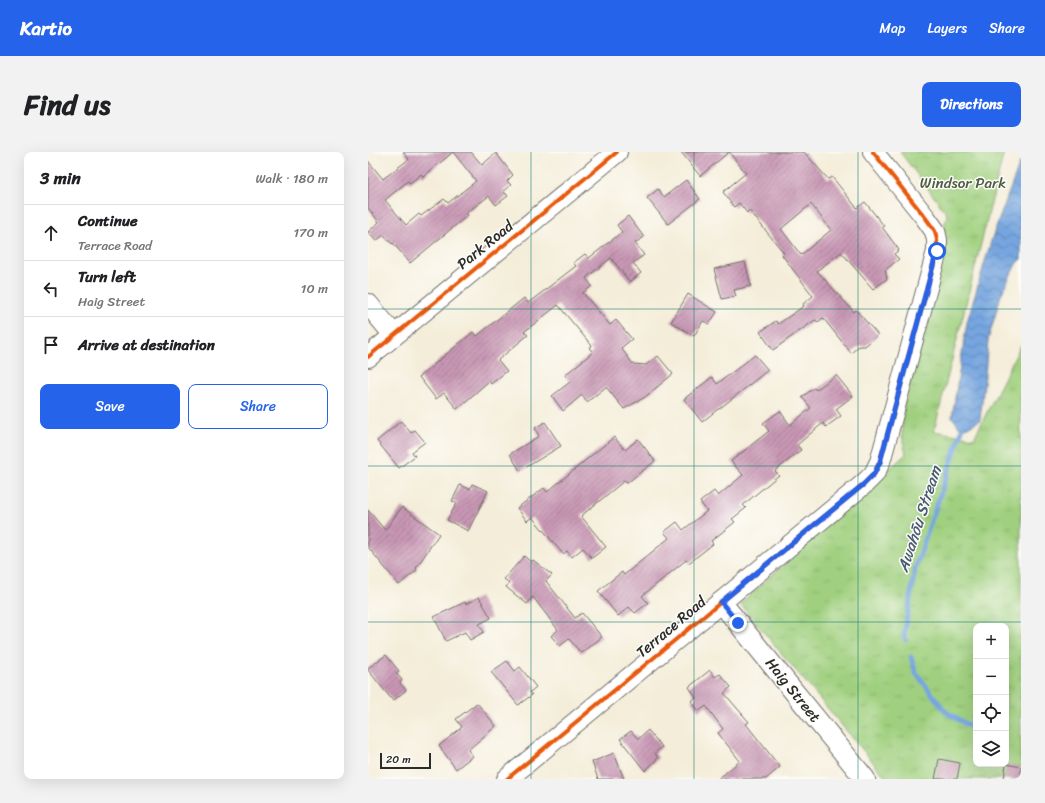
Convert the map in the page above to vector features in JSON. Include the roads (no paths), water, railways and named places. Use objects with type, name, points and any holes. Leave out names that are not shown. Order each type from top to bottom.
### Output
[{"type":"street","name":"Park Road","points":[[368,357],[617,152]]},
{"type":"street","name":"Terrace Road","points":[[507,779],[864,484],[874,474],[880,462],[937,251],[938,240],[935,231],[925,217],[872,152]]},
{"type":"street","points":[[368,304],[394,335]]},
{"type":"street","name":"Haig Street","points":[[721,602],[865,779]]},
{"type":"water","points":[[1021,160],[1021,259],[1016,264],[1001,295],[988,340],[980,420],[962,430],[952,417],[967,322],[992,238]]},
{"type":"waterway","name":"Awahōu Stream","points":[[906,640],[904,635],[915,569],[962,430]]},
{"type":"waterway","name":"Awahōu Stream","points":[[911,657],[916,673],[946,712],[973,728]]},
{"type":"park label","name":"Windsor Park","points":[[963,183]]}]
